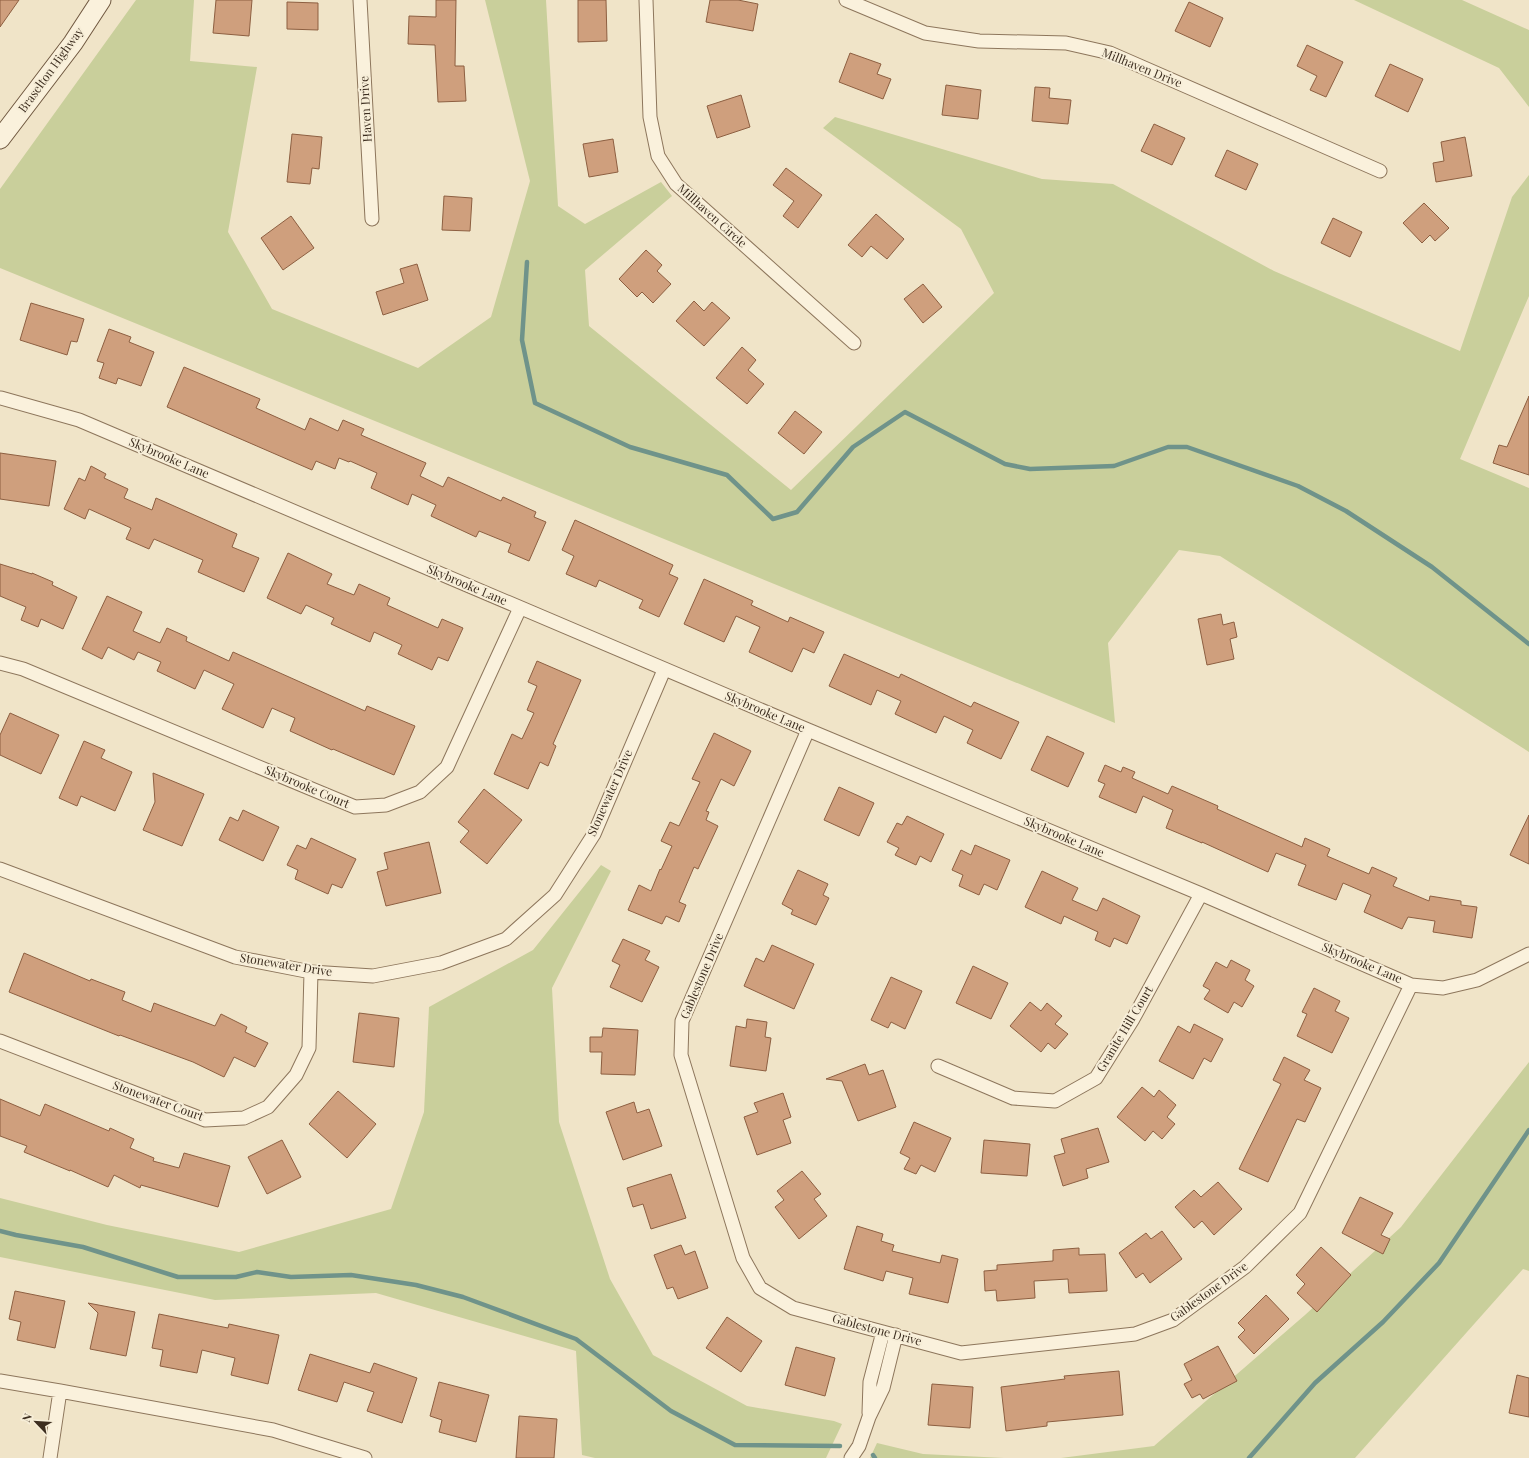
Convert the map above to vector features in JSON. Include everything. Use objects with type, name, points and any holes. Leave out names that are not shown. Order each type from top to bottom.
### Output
[{"type":"main road","name":"Braselton Highway","points":[[0,139],[73,43],[101,0]]},
{"type":"street","name":"Haven Drive","points":[[360,0],[372,218]]},
{"type":"street","name":"Millhaven Circle","points":[[646,0],[650,117],[658,156],[676,184],[854,343]]},
{"type":"street","name":"Millhaven Drive","points":[[846,0],[925,33],[979,41],[1066,43],[1110,53],[1380,171]]},
{"type":"street","name":"Skybrooke Lane","points":[[1,398],[79,420],[664,670],[1202,894],[1411,984],[1443,988],[1477,980],[1529,954]]},
{"type":"street","name":"Skybrooke Court","points":[[0,663],[22,669],[355,808],[386,805],[420,792],[447,768],[520,608]]},
{"type":"street","name":"Stonewater Drive","points":[[0,869],[235,957],[311,972],[373,976],[441,963],[506,939],[555,895],[594,834],[664,670]]},
{"type":"street","name":"Gablestone Drive","points":[[808,730],[682,1021],[681,1055],[743,1258],[760,1288],[793,1308],[961,1353],[1135,1334],[1174,1320],[1245,1267],[1300,1213],[1411,984]]},
{"type":"street","name":"Granite Hill Court","points":[[938,1066],[1013,1098],[1055,1101],[1096,1078],[1133,1019],[1202,894]]},
{"type":"street","name":"Stonewater Court","points":[[0,1041],[205,1120],[244,1118],[268,1107],[296,1074],[309,1048],[311,972]]},
{"type":"street","points":[[869,1417],[870,1382],[883,1332]]},
{"type":"street","points":[[851,1458],[860,1446],[869,1417],[883,1388],[896,1335]]},
{"type":"street","points":[[0,1381],[272,1430],[365,1458]]},
{"type":"street","points":[[50,1458],[60,1391]]},
{"type":"green space","points":[[136,0],[194,0],[190,61],[257,67],[228,232],[272,309],[418,368],[491,317],[530,181],[485,0],[546,0],[558,206],[585,224],[661,182],[672,196],[585,270],[589,326],[791,490],[994,293],[961,229],[823,128],[835,117],[1042,179],[1113,184],[1274,271],[1460,351],[1512,197],[1529,175],[1529,296],[1460,459],[1529,488],[1529,752],[1220,556],[1179,550],[1108,643],[1115,723],[0,268],[0,189]]},
{"type":"green space","points":[[1354,0],[1462,0],[1529,30],[1529,107],[1499,68]]},
{"type":"green space","points":[[601,865],[611,871],[552,988],[559,1122],[610,1279],[653,1355],[747,1406],[834,1421],[842,1424],[826,1458],[595,1458],[582,1455],[576,1351],[376,1293],[215,1300],[0,1257],[0,1198],[107,1225],[239,1252],[391,1209],[424,1112],[429,1007],[533,950]]},
{"type":"green space","points":[[1529,1062],[1529,1271],[1523,1269],[1355,1458],[1061,1458],[1154,1446],[1305,1315],[1401,1227]]},
{"type":"green space","points":[[877,1443],[923,1454],[1004,1458],[870,1458]]},
{"type":"building","points":[[0,0],[19,0],[0,27]]},
{"type":"building","points":[[216,0],[252,0],[249,36],[213,33]]},
{"type":"building","points":[[436,0],[456,0],[455,66],[464,66],[466,101],[438,102],[435,45],[408,44],[409,16],[436,17]]},
{"type":"building","points":[[578,0],[606,0],[607,41],[578,42]]},
{"type":"building","points":[[710,0],[738,0],[758,4],[753,31],[706,22]]},
{"type":"building","points":[[287,2],[318,3],[318,30],[287,29]]},
{"type":"building","points":[[1189,2],[1223,18],[1210,47],[1175,31]]},
{"type":"building","points":[[1307,45],[1343,62],[1326,97],[1310,90],[1317,76],[1297,66]]},
{"type":"building","points":[[850,53],[881,64],[877,74],[891,79],[883,99],[839,82]]},
{"type":"building","points":[[1390,64],[1423,79],[1408,112],[1375,96]]},
{"type":"building","points":[[946,85],[981,90],[978,119],[942,115]]},
{"type":"building","points":[[1035,87],[1050,88],[1049,98],[1071,100],[1068,124],[1032,121]]},
{"type":"building","points":[[741,95],[750,127],[717,138],[707,106]]},
{"type":"building","points":[[1154,124],[1185,138],[1172,165],[1141,151]]},
{"type":"building","points":[[292,134],[322,137],[319,169],[312,168],[310,184],[287,182]]},
{"type":"building","points":[[1465,137],[1472,176],[1436,182],[1433,163],[1444,161],[1441,142]]},
{"type":"building","points":[[613,139],[618,172],[589,177],[583,144]]},
{"type":"building","points":[[1227,150],[1258,164],[1246,190],[1215,176]]},
{"type":"building","points":[[786,168],[822,195],[798,228],[783,216],[794,201],[773,185]]},
{"type":"building","points":[[444,196],[472,198],[470,231],[442,230]]},
{"type":"building","points":[[1424,203],[1449,228],[1435,241],[1430,235],[1422,243],[1403,223]]},
{"type":"building","points":[[876,214],[904,239],[887,259],[871,246],[862,257],[848,245]]},
{"type":"building","points":[[291,216],[314,248],[283,270],[261,238]]},
{"type":"building","points":[[1333,218],[1362,232],[1350,257],[1321,243]]},
{"type":"building","points":[[646,250],[662,265],[657,271],[671,284],[653,303],[642,292],[637,297],[619,279]]},
{"type":"building","points":[[417,264],[428,300],[383,315],[376,292],[404,283],[400,269]]},
{"type":"building","points":[[923,284],[942,307],[923,323],[904,299]]},
{"type":"building","points":[[694,301],[704,311],[712,302],[730,318],[704,346],[676,321]]},
{"type":"building","points":[[31,303],[84,319],[77,342],[71,341],[67,355],[20,340]]},
{"type":"building","points":[[109,329],[131,337],[129,342],[154,352],[141,386],[118,378],[116,384],[99,378],[104,363],[97,361]]},
{"type":"building","points":[[742,347],[756,360],[748,370],[764,384],[747,404],[716,378]]},
{"type":"building","points":[[184,367],[260,399],[256,408],[305,430],[310,418],[338,431],[343,420],[364,429],[361,435],[426,463],[420,476],[443,487],[448,477],[501,501],[503,497],[536,512],[534,517],[546,522],[529,561],[508,552],[511,544],[479,531],[476,537],[431,516],[436,505],[412,494],[408,505],[371,488],[377,473],[350,461],[349,462],[339,458],[335,469],[316,461],[312,470],[167,407]]},
{"type":"building","points":[[1529,396],[1529,475],[1493,463],[1499,445],[1507,447]]},
{"type":"building","points":[[795,411],[822,432],[804,454],[778,433]]},
{"type":"building","points":[[0,453],[56,461],[49,506],[0,499]]},
{"type":"building","points":[[91,466],[106,474],[104,478],[128,489],[124,498],[152,510],[156,498],[237,534],[232,547],[259,558],[244,592],[198,572],[203,560],[154,539],[149,549],[126,539],[131,528],[89,509],[85,519],[64,509],[79,478],[85,481]]},
{"type":"building","points":[[575,520],[673,565],[669,574],[678,578],[659,617],[639,608],[643,600],[599,580],[596,587],[566,574],[574,556],[562,550]]},
{"type":"building","points":[[288,553],[332,574],[327,584],[354,595],[359,584],[390,598],[387,605],[438,628],[442,619],[463,628],[448,661],[438,657],[432,670],[398,654],[402,645],[374,632],[370,642],[331,624],[334,618],[306,605],[301,614],[267,598]]},
{"type":"building","points":[[0,564],[32,573],[53,582],[52,585],[77,597],[63,629],[41,619],[38,627],[21,620],[26,607],[0,596]]},
{"type":"building","points":[[704,579],[753,601],[751,605],[788,622],[790,617],[824,632],[814,653],[803,648],[792,672],[749,652],[760,627],[736,616],[724,642],[684,624]]},
{"type":"building","points":[[107,596],[142,612],[133,631],[160,643],[167,628],[187,637],[186,641],[229,661],[233,652],[365,711],[367,706],[415,726],[394,775],[290,731],[295,718],[272,708],[263,728],[222,709],[234,684],[204,670],[195,689],[157,671],[161,662],[138,652],[134,660],[108,647],[102,659],[82,649]]},
{"type":"building","points":[[1221,614],[1223,625],[1234,622],[1237,637],[1230,639],[1234,659],[1207,665],[1198,619]]},
{"type":"building","points":[[844,654],[899,678],[901,674],[971,707],[974,702],[1019,722],[1001,759],[967,743],[973,730],[944,716],[936,733],[895,714],[901,701],[877,690],[871,705],[829,686]]},
{"type":"building","points":[[537,661],[581,680],[553,744],[556,746],[548,766],[540,762],[528,789],[494,774],[512,734],[522,739],[534,713],[527,710],[537,686],[528,682]]},
{"type":"building","points":[[10,713],[59,735],[41,774],[0,755],[0,735]]},
{"type":"building","points":[[714,733],[751,751],[734,786],[721,779],[706,811],[709,812],[706,820],[718,826],[698,869],[694,867],[679,902],[686,905],[679,922],[666,916],[662,924],[628,910],[639,885],[651,891],[672,846],[661,841],[670,822],[679,826],[700,782],[692,779]]},
{"type":"building","points":[[1047,736],[1084,753],[1068,787],[1031,770]]},
{"type":"building","points":[[84,741],[105,750],[101,758],[132,772],[115,811],[81,796],[77,806],[59,798]]},
{"type":"building","points":[[1105,765],[1121,772],[1123,767],[1135,772],[1132,778],[1168,794],[1172,786],[1218,806],[1217,809],[1302,847],[1305,838],[1330,849],[1327,856],[1369,874],[1372,867],[1397,878],[1393,886],[1429,901],[1430,896],[1461,901],[1461,905],[1477,907],[1472,938],[1433,932],[1435,921],[1408,917],[1402,929],[1364,912],[1371,895],[1343,883],[1336,900],[1298,885],[1306,865],[1276,853],[1268,872],[1202,842],[1166,828],[1173,810],[1143,796],[1136,813],[1099,797],[1105,784],[1098,781]]},
{"type":"building","points":[[153,773],[204,794],[182,846],[143,830],[155,802]]},
{"type":"building","points":[[839,787],[874,803],[859,836],[824,820]]},
{"type":"building","points":[[484,789],[522,820],[487,864],[460,842],[469,831],[458,822]]},
{"type":"building","points":[[243,810],[279,827],[263,861],[219,840],[230,817],[238,821]]},
{"type":"building","points":[[1529,815],[1529,864],[1510,855]]},
{"type":"building","points":[[907,816],[944,834],[931,862],[920,856],[916,865],[895,855],[899,848],[887,842],[897,823],[902,825]]},
{"type":"building","points":[[311,838],[356,859],[342,888],[332,884],[328,894],[295,879],[298,870],[287,865],[297,845],[306,849]]},
{"type":"building","points":[[429,842],[441,893],[386,906],[377,872],[388,869],[384,853]]},
{"type":"building","points":[[975,845],[1010,860],[997,890],[984,884],[979,895],[959,886],[963,875],[952,870],[961,850],[971,855]]},
{"type":"building","points":[[798,870],[828,884],[823,895],[829,898],[816,925],[791,914],[793,910],[782,904]]},
{"type":"building","points":[[1042,871],[1078,888],[1072,900],[1097,911],[1103,898],[1140,916],[1127,944],[1114,938],[1110,947],[1095,940],[1098,932],[1064,916],[1061,924],[1025,907]]},
{"type":"building","points":[[623,939],[650,951],[645,960],[659,967],[642,1002],[610,987],[620,965],[612,961]]},
{"type":"building","points":[[772,945],[814,964],[794,1009],[744,986],[756,958],[764,962]]},
{"type":"building","points":[[24,953],[90,981],[91,979],[125,992],[122,1000],[151,1012],[154,1003],[215,1026],[221,1014],[247,1027],[245,1032],[268,1043],[255,1067],[234,1057],[224,1077],[193,1062],[120,1035],[119,1036],[9,992]]},
{"type":"building","points":[[1231,960],[1250,970],[1245,980],[1254,986],[1242,1007],[1234,1002],[1228,1013],[1204,999],[1210,990],[1203,986],[1216,962],[1227,968]]},
{"type":"building","points":[[973,966],[1008,983],[991,1019],[956,1003]]},
{"type":"building","points":[[891,977],[922,991],[905,1029],[891,1022],[888,1028],[871,1020]]},
{"type":"building","points":[[1314,988],[1340,1001],[1335,1011],[1349,1018],[1332,1053],[1297,1036],[1307,1014],[1302,1012]]},
{"type":"building","points":[[1030,1002],[1041,1011],[1047,1003],[1062,1016],[1055,1024],[1068,1034],[1055,1049],[1048,1043],[1041,1052],[1010,1026]]},
{"type":"building","points":[[359,1013],[399,1018],[394,1067],[353,1062]]},
{"type":"building","points":[[747,1019],[767,1022],[765,1037],[771,1038],[766,1071],[730,1066],[736,1026],[746,1028]]},
{"type":"building","points":[[1194,1024],[1223,1039],[1211,1062],[1204,1058],[1193,1079],[1159,1061],[1178,1026],[1190,1033]]},
{"type":"building","points":[[603,1028],[638,1030],[635,1075],[601,1074],[602,1052],[590,1052],[590,1037],[602,1037]]},
{"type":"building","points":[[1284,1057],[1310,1070],[1304,1080],[1321,1088],[1305,1122],[1297,1119],[1268,1182],[1239,1169],[1281,1084],[1273,1080]]},
{"type":"building","points":[[865,1064],[869,1075],[883,1070],[896,1107],[858,1121],[842,1081],[826,1079]]},
{"type":"building","points":[[1142,1087],[1154,1097],[1159,1090],[1176,1105],[1167,1117],[1175,1124],[1162,1139],[1153,1131],[1145,1141],[1117,1117]]},
{"type":"building","points":[[338,1091],[376,1124],[347,1158],[309,1124]]},
{"type":"building","points":[[783,1093],[791,1117],[783,1120],[791,1143],[757,1155],[744,1117],[758,1112],[754,1103]]},
{"type":"building","points":[[0,1099],[40,1116],[45,1104],[109,1131],[110,1128],[134,1139],[130,1148],[154,1158],[153,1161],[179,1168],[184,1153],[230,1166],[218,1207],[141,1185],[140,1188],[114,1175],[108,1187],[24,1152],[27,1146],[0,1136]]},
{"type":"building","points":[[634,1102],[637,1113],[649,1109],[662,1146],[623,1160],[606,1112]]},
{"type":"building","points":[[914,1122],[951,1138],[935,1172],[921,1165],[916,1174],[904,1169],[910,1158],[900,1153]]},
{"type":"building","points":[[1098,1128],[1109,1162],[1086,1169],[1088,1178],[1063,1186],[1054,1156],[1065,1153],[1061,1139]]},
{"type":"building","points":[[282,1140],[301,1177],[267,1194],[248,1157]]},
{"type":"building","points":[[984,1140],[1030,1144],[1027,1176],[981,1173]]},
{"type":"building","points":[[802,1171],[821,1194],[814,1199],[827,1216],[799,1239],[775,1207],[784,1200],[777,1191]]},
{"type":"building","points":[[671,1174],[686,1218],[651,1229],[643,1204],[633,1207],[627,1188]]},
{"type":"building","points":[[1218,1182],[1242,1209],[1214,1235],[1202,1221],[1194,1228],[1175,1207],[1194,1190],[1201,1197]]},
{"type":"building","points":[[1360,1197],[1393,1213],[1381,1235],[1390,1239],[1383,1254],[1342,1233]]},
{"type":"building","points":[[857,1226],[883,1234],[881,1241],[894,1245],[892,1251],[940,1263],[942,1255],[958,1259],[948,1303],[909,1294],[913,1278],[886,1271],[883,1281],[844,1269]]},
{"type":"building","points":[[1162,1231],[1182,1259],[1150,1283],[1143,1273],[1136,1278],[1119,1253],[1146,1233],[1151,1239]]},
{"type":"building","points":[[681,1245],[685,1255],[695,1251],[708,1288],[678,1299],[673,1287],[667,1289],[654,1255]]},
{"type":"building","points":[[1321,1247],[1351,1275],[1317,1312],[1297,1293],[1305,1284],[1296,1275]]},
{"type":"building","points":[[1079,1248],[1079,1255],[1105,1254],[1107,1291],[1069,1293],[1068,1279],[1034,1281],[1035,1298],[997,1301],[996,1290],[985,1291],[984,1271],[997,1270],[997,1265],[1053,1261],[1053,1250]]},
{"type":"building","points":[[15,1291],[65,1301],[55,1348],[17,1340],[21,1322],[9,1319]]},
{"type":"building","points":[[1266,1295],[1289,1319],[1254,1354],[1238,1337],[1245,1330],[1238,1323]]},
{"type":"building","points":[[88,1303],[135,1312],[126,1356],[90,1349],[98,1313]]},
{"type":"building","points":[[159,1314],[228,1328],[229,1324],[279,1335],[268,1384],[231,1375],[235,1358],[202,1350],[197,1373],[160,1366],[163,1350],[152,1348]]},
{"type":"building","points":[[727,1317],[762,1341],[741,1372],[706,1348]]},
{"type":"building","points":[[1218,1346],[1237,1381],[1203,1399],[1200,1394],[1192,1398],[1184,1384],[1192,1380],[1184,1364]]},
{"type":"building","points":[[796,1347],[835,1358],[825,1396],[785,1385]]},
{"type":"building","points":[[310,1354],[370,1373],[374,1363],[417,1378],[402,1423],[367,1411],[374,1392],[344,1382],[337,1402],[298,1390]]},
{"type":"building","points":[[1119,1371],[1123,1415],[1047,1422],[1047,1426],[1006,1431],[1001,1387],[1065,1379],[1064,1376]]},
{"type":"building","points":[[1517,1375],[1529,1378],[1529,1417],[1509,1413]]},
{"type":"building","points":[[439,1382],[489,1395],[476,1442],[439,1432],[442,1420],[430,1416]]},
{"type":"building","points":[[932,1384],[973,1387],[970,1428],[928,1425]]},
{"type":"building","points":[[519,1416],[557,1419],[554,1458],[516,1458]]},
{"type":"waterway","points":[[527,262],[522,340],[535,403],[630,447],[727,475],[773,519],[797,512],[853,447],[905,412],[1005,464],[1030,469],[1114,466],[1168,447],[1187,447],[1298,486],[1346,511],[1432,567],[1529,644]]},
{"type":"waterway","points":[[1249,1458],[1315,1383],[1383,1322],[1439,1263],[1529,1130]]},
{"type":"waterway","points":[[0,1231],[83,1247],[178,1277],[236,1277],[257,1272],[291,1277],[351,1275],[416,1285],[463,1297],[576,1339],[671,1411],[735,1445],[840,1446]]}]
